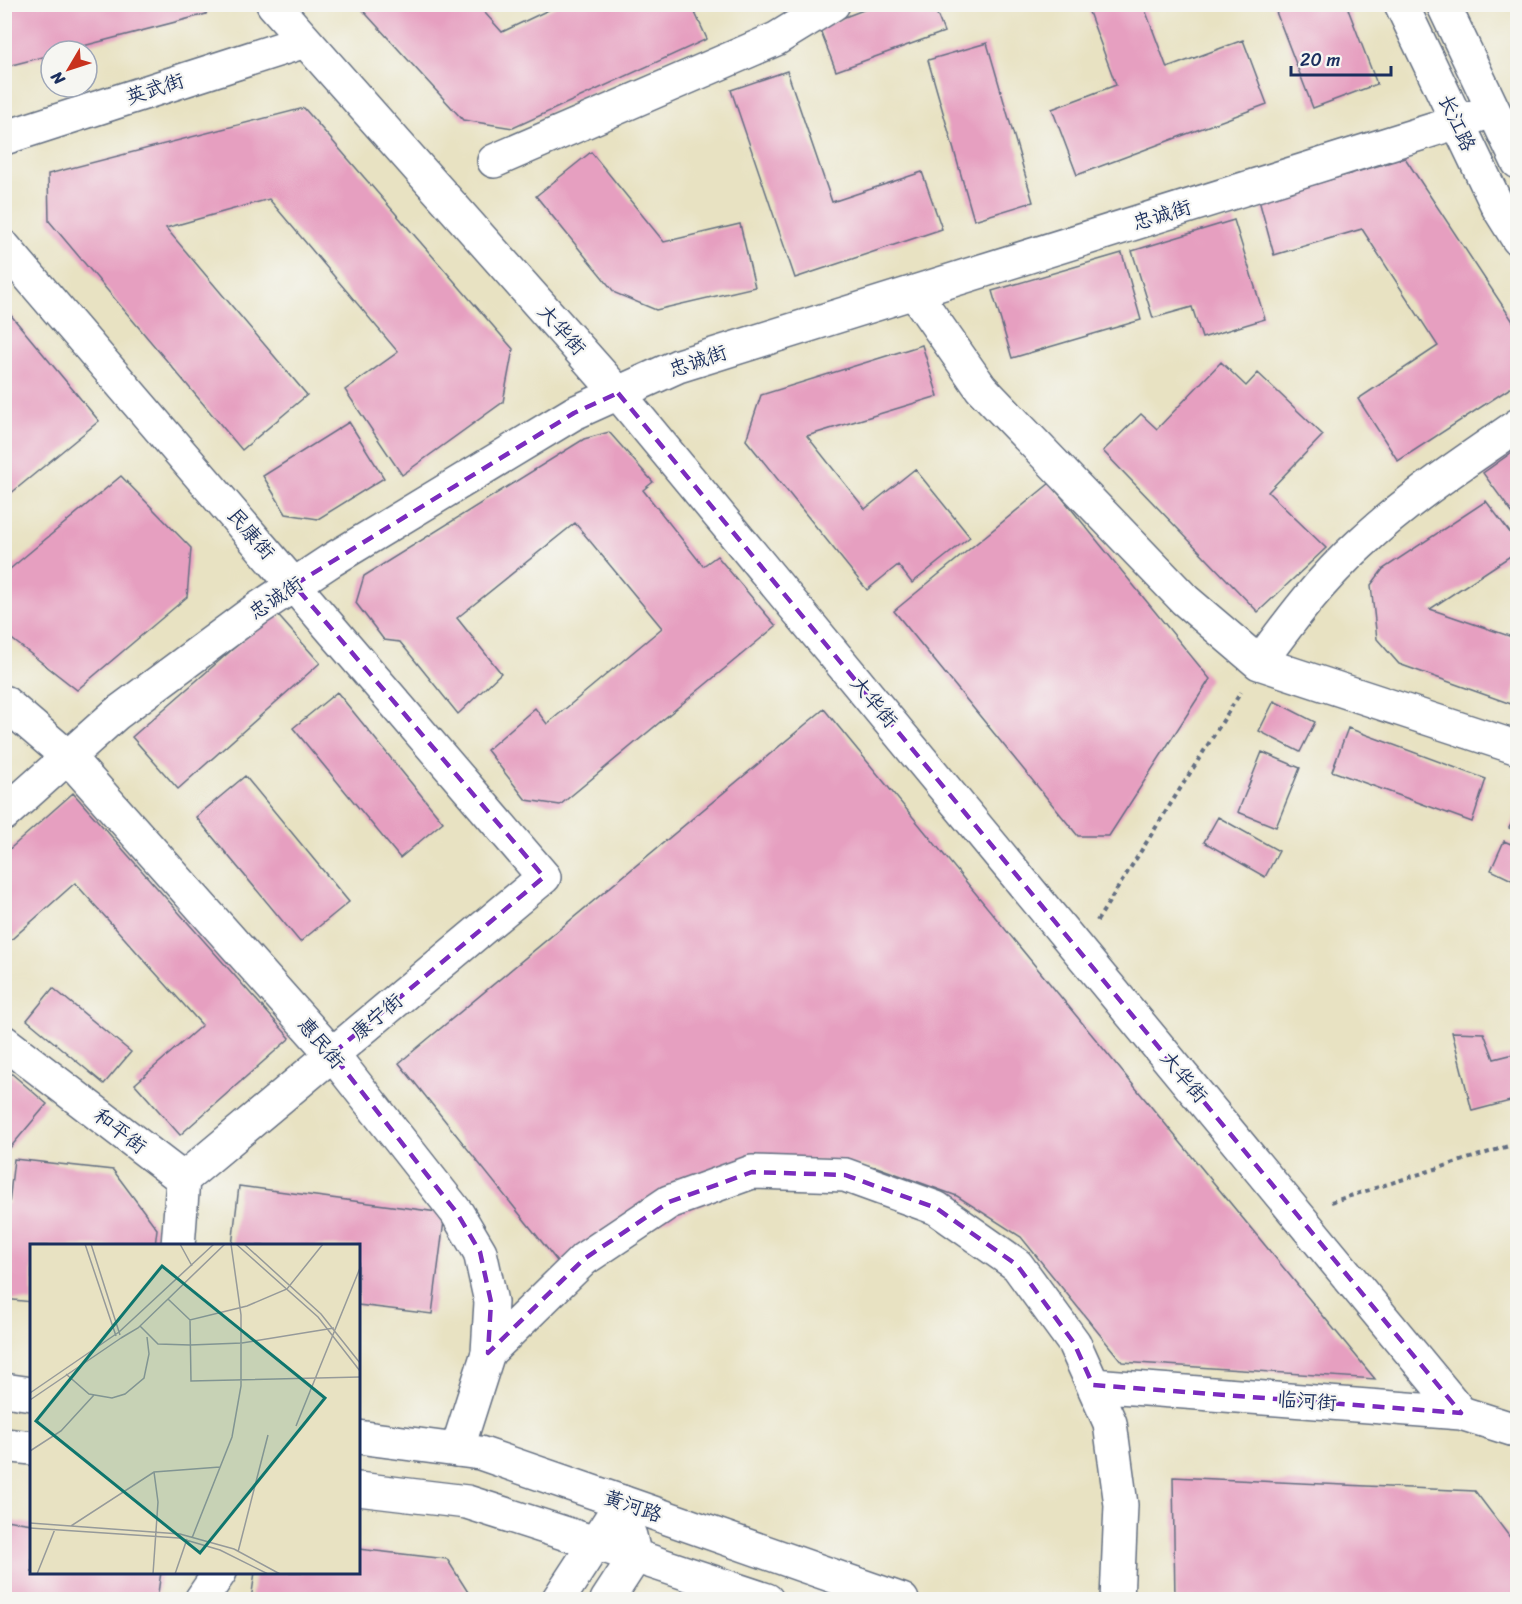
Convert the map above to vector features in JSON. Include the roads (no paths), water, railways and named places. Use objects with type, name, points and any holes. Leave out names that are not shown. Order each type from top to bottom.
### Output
[{"type":"main road","name":"大华街","points":[[273,4],[618,393],[1461,1413]]},
{"type":"main road","points":[[494,161],[776,39],[833,4]]},
{"type":"main road","name":"长江路","points":[[1401,4],[1498,207],[1518,239]]},
{"type":"main road","name":"长江路","points":[[1443,4],[1508,136]]},
{"type":"main road","name":"英武街","points":[[4,138],[305,41]]},
{"type":"main road","name":"忠诚街","points":[[4,814],[116,714],[294,585],[574,413],[618,393],[678,366],[914,292],[1463,136],[1508,136]]},
{"type":"main road","name":"民康街","points":[[4,246],[544,877]]},
{"type":"main road","points":[[914,292],[981,388],[1185,600],[1259,663],[1518,748]]},
{"type":"main road","points":[[1259,663],[1301,606],[1359,544],[1421,492],[1518,425]]},
{"type":"main road","name":"惠民街","points":[[4,702],[68,757],[332,1054],[457,1213],[480,1252],[490,1302],[488,1353],[457,1449]]},
{"type":"main road","name":"康宁街","points":[[183,1179],[544,877]]},
{"type":"main road","name":"和平街","points":[[4,1042],[183,1179]]},
{"type":"main road","points":[[488,1353],[584,1259],[669,1202],[752,1172],[845,1174],[936,1208],[1017,1265],[1074,1342],[1110,1423],[1121,1505],[1117,1599]]},
{"type":"main road","points":[[178,1244],[183,1179]]},
{"type":"main road","name":"临河街","points":[[1093,1385],[1461,1413],[1518,1431]]},
{"type":"main road","points":[[4,1390],[30,1394]]},
{"type":"main road","name":"黄河路","points":[[360,1437],[480,1453],[902,1599]]},
{"type":"main road","points":[[4,1445],[30,1448]]},
{"type":"main road","points":[[360,1489],[467,1502],[767,1599]]},
{"type":"main road","points":[[558,1599],[622,1502]]},
{"type":"main road","points":[[607,1599],[635,1557],[622,1502]]},
{"type":"main road","points":[[201,1599],[218,1574]]}]
